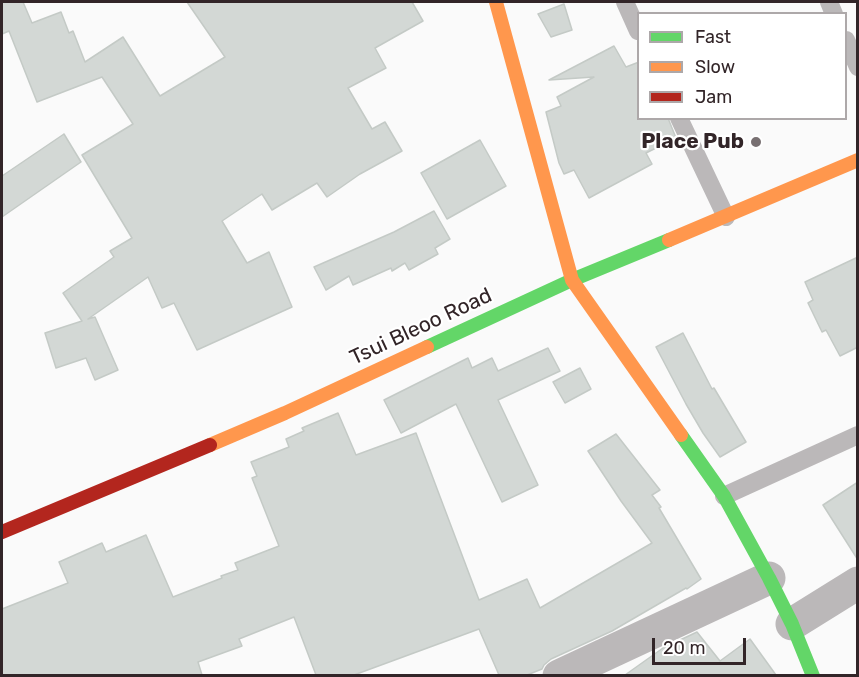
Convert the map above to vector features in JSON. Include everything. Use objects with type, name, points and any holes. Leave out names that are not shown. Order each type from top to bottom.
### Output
[{"type":"street","points":[[496,2],[572,280],[724,496],[792,624],[813,675]]},
{"type":"street","name":"Tsui Bleoo Road","points":[[2,532],[285,413],[572,280],[858,160]]},
{"type":"street","points":[[560,675],[769,578]]},
{"type":"street","points":[[792,624],[858,583]]},
{"type":"lane","points":[[625,2],[637,27]]},
{"type":"lane","points":[[847,41],[858,67]]},
{"type":"lane","points":[[681,120],[726,217]]},
{"type":"lane","points":[[724,496],[858,435]]},
{"type":"building","points":[[2,2],[23,2],[32,23],[61,12],[69,33],[73,31],[85,62],[123,37],[160,96],[225,57],[187,2],[412,2],[423,21],[375,48],[386,68],[348,88],[372,129],[385,122],[402,151],[360,174],[327,197],[317,183],[272,210],[262,194],[222,221],[247,263],[269,252],[292,307],[197,350],[174,303],[162,308],[148,277],[88,319],[95,317],[118,370],[95,380],[86,358],[56,368],[45,333],[82,321],[63,293],[114,257],[110,251],[132,238],[82,155],[133,124],[102,77],[37,102],[9,31],[2,34]]},
{"type":"building","points":[[564,4],[572,30],[551,37],[538,14]]},
{"type":"building","points":[[614,46],[626,67],[637,63],[637,120],[669,120],[676,138],[646,153],[652,164],[589,198],[574,170],[564,174],[546,112],[561,106],[557,97],[594,77],[549,80]]},
{"type":"building","points":[[64,134],[81,162],[2,217],[2,176]]},
{"type":"building","points":[[480,140],[506,186],[447,219],[421,173]]},
{"type":"building","points":[[434,211],[450,239],[435,248],[438,254],[409,270],[405,263],[392,271],[391,268],[353,285],[349,276],[326,290],[314,267],[394,232]]},
{"type":"building","points":[[858,257],[858,347],[840,356],[826,330],[822,332],[808,303],[813,300],[805,282]]},
{"type":"building","points":[[683,333],[712,389],[714,388],[746,442],[720,457],[686,404],[656,347]]},
{"type":"building","points":[[548,348],[560,371],[498,400],[538,485],[502,502],[456,404],[401,433],[384,400],[468,358],[472,368],[492,358],[498,371]]},
{"type":"building","points":[[580,368],[591,389],[565,403],[553,382]]},
{"type":"building","points":[[338,413],[356,455],[416,433],[479,600],[527,579],[540,608],[652,543],[588,451],[616,434],[660,490],[652,495],[701,579],[612,631],[551,659],[542,669],[527,675],[499,675],[479,629],[354,675],[316,675],[294,617],[239,639],[242,646],[198,662],[202,675],[2,675],[2,609],[68,583],[59,562],[102,543],[106,552],[146,535],[173,597],[222,578],[221,576],[238,570],[235,563],[279,546],[252,478],[257,476],[251,462],[289,447],[286,439],[304,431],[302,428]]},
{"type":"building","points":[[858,482],[858,560],[823,505]]},
{"type":"building","points":[[697,632],[720,661],[750,639],[776,675],[625,675],[663,648]]},
{"type":"traffic: fast","points":[[427,347],[572,280],[669,240]]},
{"type":"traffic: fast","points":[[681,435],[724,496],[769,578],[792,624],[813,676]]},
{"type":"traffic: slow","points":[[496,2],[572,280],[681,435]]},
{"type":"traffic: slow","points":[[669,240],[858,160]]},
{"type":"traffic: slow","points":[[210,445],[427,347]]},
{"type":"traffic: jam","points":[[2,532],[210,445]]},
{"type":"place","name":"Place Pub","points":[[756,142]]}]
